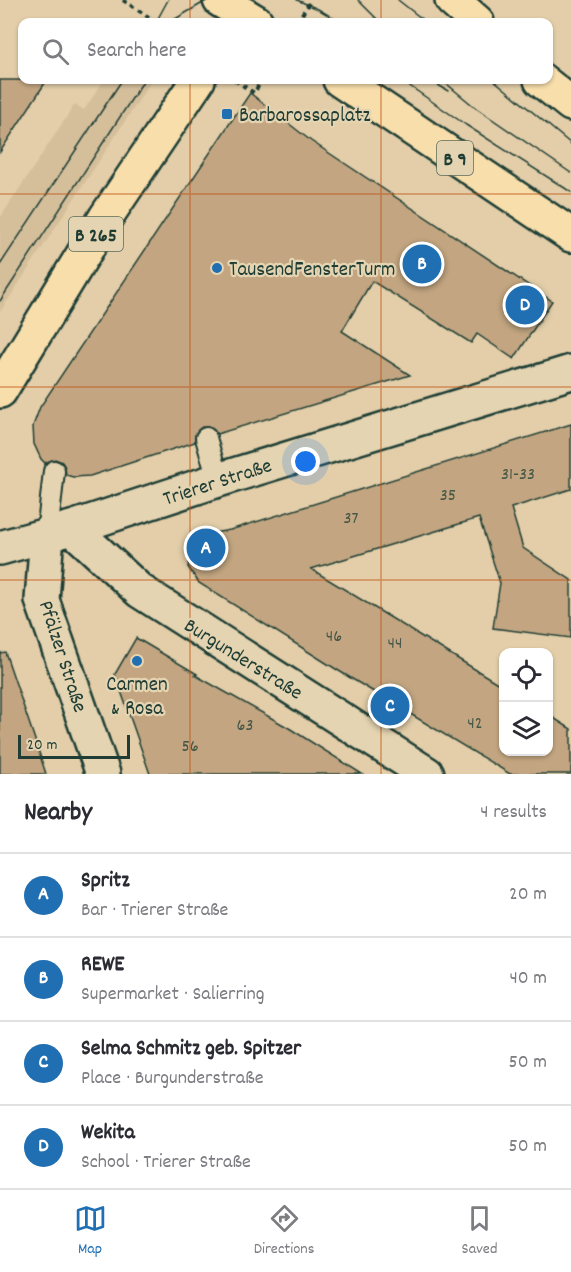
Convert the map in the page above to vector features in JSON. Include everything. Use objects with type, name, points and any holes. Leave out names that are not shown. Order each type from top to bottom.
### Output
[{"type":"main road","points":[[452,0],[472,18]]},
{"type":"main road","points":[[484,0],[495,18]]},
{"type":"main road","name":"B 265","points":[[0,391],[106,218],[195,84]]},
{"type":"main road","name":"B 9","points":[[346,84],[571,235]]},
{"type":"main road","points":[[546,84],[571,104]]},
{"type":"street","name":"Trierer Straße","points":[[0,548],[60,532],[218,480],[571,372]]},
{"type":"street","name":"Pfälzer Straße","points":[[60,532],[42,600],[103,774]]},
{"type":"street","name":"Burgunderstraße","points":[[60,532],[140,591],[427,774]]},
{"type":"lane","points":[[206,438],[218,480]]},
{"type":"lane","points":[[54,471],[60,532]]},
{"type":"path","points":[[123,0],[150,18]]},
{"type":"path","points":[[300,18],[311,0]]},
{"type":"path","points":[[241,84],[254,93],[260,84]]},
{"type":"shaded area","points":[[101,84],[149,84],[0,312],[0,218],[75,104],[84,110]]},
{"type":"building","points":[[0,80],[18,80],[18,84],[44,84],[0,152]]},
{"type":"building","points":[[250,93],[311,141],[552,301],[514,359],[477,334],[471,343],[372,281],[342,331],[410,375],[217,434],[209,427],[202,427],[195,435],[195,442],[90,476],[66,475],[62,462],[55,459],[45,463],[34,444],[33,426],[40,407]]},
{"type":"building","points":[[571,424],[571,489],[511,508],[523,548],[571,580],[571,638],[493,628],[500,583],[479,518],[311,569],[499,684],[499,756],[553,756],[553,718],[571,729],[571,774],[510,774],[199,583],[188,567],[192,545],[203,535],[230,530]]},
{"type":"building","points":[[136,638],[362,774],[150,774],[115,674]]},
{"type":"building","points":[[5,652],[46,774],[0,774],[0,653]]},
{"type":"tram line","points":[[158,18],[168,0]]},
{"type":"tram line","points":[[177,18],[208,0]]},
{"type":"tram line","points":[[297,0],[333,18]]},
{"type":"tram line","points":[[358,0],[376,18]]},
{"type":"tram line","points":[[398,0],[421,18]]},
{"type":"tram line","points":[[0,265],[119,84]]},
{"type":"tram line","points":[[0,301],[141,84]]},
{"type":"tram line","points":[[407,84],[571,192]]},
{"type":"tram line","points":[[437,84],[448,91]]},
{"type":"tram line","points":[[447,84],[476,108],[571,173]]},
{"type":"tram line","points":[[499,84],[571,144]]},
{"type":"place","name":"Barbarossaplatz","points":[[227,114]]},
{"type":"place","name":"REWE","points":[[422,264]]},
{"type":"place","name":"TausendFensterTurm","points":[[217,268]]},
{"type":"place","name":"Wekita","points":[[525,305]]},
{"type":"place","name":"Spritz","points":[[206,548]]},
{"type":"place","name":"Carmen & Rosa","points":[[137,661]]},
{"type":"place","name":"Selma Schmitz geb. Spitzer","points":[[390,706]]}]
